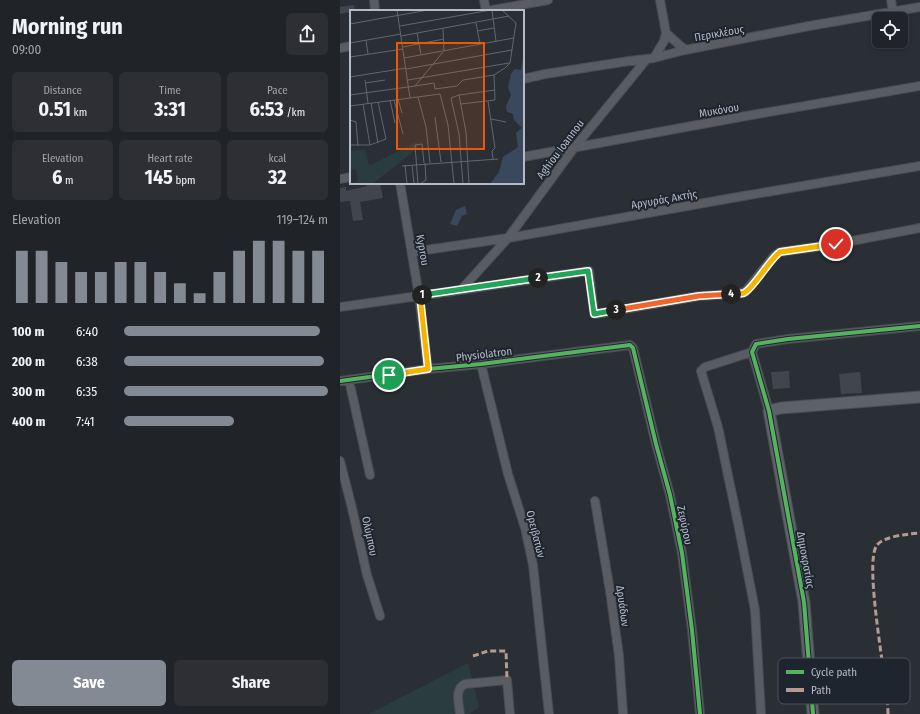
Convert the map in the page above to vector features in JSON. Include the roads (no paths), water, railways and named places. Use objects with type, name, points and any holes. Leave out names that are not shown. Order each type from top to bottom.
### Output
[{"type":"street","points":[[374,0],[375,10]]},
{"type":"street","points":[[484,0],[487,10]]},
{"type":"street","points":[[493,10],[548,0]]},
{"type":"street","points":[[660,0],[666,33],[685,50]]},
{"type":"street","points":[[891,0],[893,12]]},
{"type":"street","name":"Περικλέους","points":[[893,12],[920,7]]},
{"type":"street","name":"Περικλέους","points":[[524,79],[545,74],[650,59],[685,50],[872,16]]},
{"type":"street","name":"Aghiou Ioannou","points":[[461,290],[508,238],[574,148],[664,41],[666,33]]},
{"type":"street","points":[[340,48],[350,46]]},
{"type":"street","name":"Μυκόνου","points":[[524,157],[920,86]]},
{"type":"street","name":"Αργυράς Ακτής","points":[[412,252],[508,238],[920,166]]},
{"type":"street","points":[[340,179],[350,177]]},
{"type":"street","name":"Kyprou","points":[[400,184],[420,296],[428,369]]},
{"type":"street","points":[[340,307],[588,271],[594,313],[596,314],[699,296],[741,293],[748,290],[774,256],[780,252],[836,244],[920,228]]},
{"type":"street","points":[[920,326],[788,339],[756,344],[752,352],[769,411],[781,408],[920,397]]},
{"type":"street","name":"Physiolatron","points":[[340,382],[428,369],[481,364],[630,345]]},
{"type":"street","name":"Ζεφύρου","points":[[630,345],[633,348],[670,495],[682,553],[692,630],[700,714]]},
{"type":"street","points":[[752,352],[705,367],[701,371],[718,427],[755,610],[761,714]]},
{"type":"street","name":"Ορειβατών","points":[[481,364],[508,474],[525,528],[533,565],[549,714]]},
{"type":"street","points":[[349,380],[370,475]]},
{"type":"street","name":"Δημοκρατίας","points":[[769,411],[804,602],[808,658]]},
{"type":"street","name":"Ολύμπου","points":[[340,461],[367,575],[380,616]]},
{"type":"street","name":"Δρυάδων","points":[[595,501],[618,649],[623,714]]},
{"type":"street","points":[[460,714],[458,691],[461,686],[465,684],[506,680],[510,714]]},
{"type":"street","name":"Δημοκρατίας","points":[[812,704],[813,714]]},
{"type":"water","points":[[465,206],[467,214],[462,216],[457,226],[450,224],[456,210]]}]
